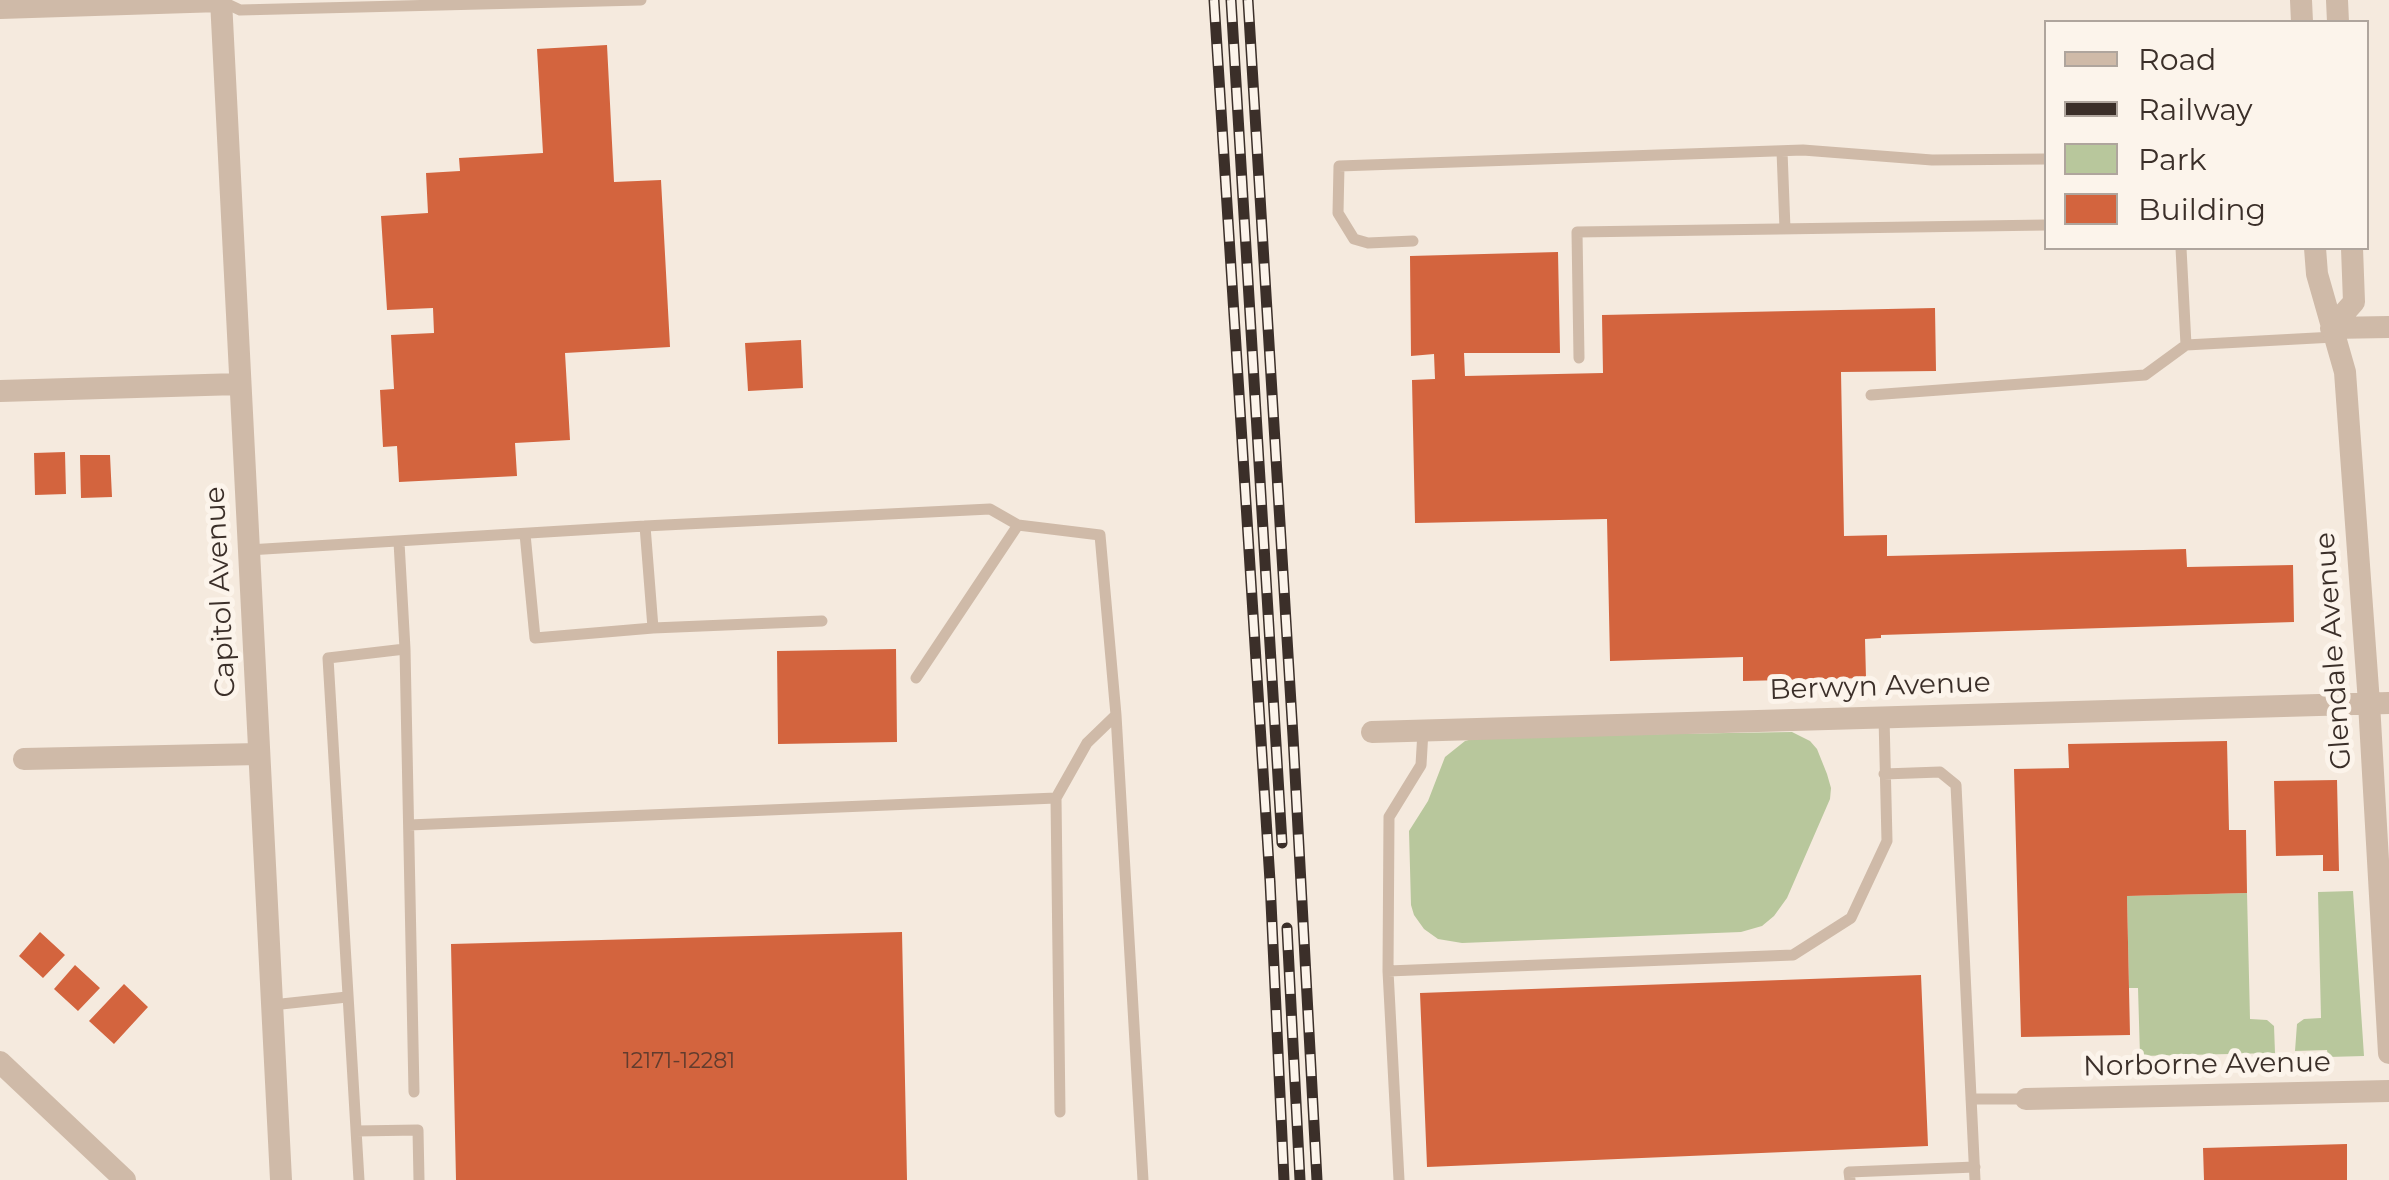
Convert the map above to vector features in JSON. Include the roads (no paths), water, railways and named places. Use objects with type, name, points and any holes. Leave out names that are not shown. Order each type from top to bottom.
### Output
[{"type":"street","points":[[0,8],[222,1]]},
{"type":"street","name":"Capitol Avenue","points":[[222,1],[281,1180]]},
{"type":"street","name":"Glendale Avenue","points":[[2315,250],[2317,274],[2345,372],[2379,703],[2389,1054]]},
{"type":"street","points":[[2333,333],[2354,302],[2352,250]]},
{"type":"street","points":[[2333,333],[2389,327]]},
{"type":"street","points":[[0,391],[240,384]]},
{"type":"street","name":"Berwyn Avenue","points":[[1372,732],[2379,703]]},
{"type":"street","points":[[24,759],[259,754]]},
{"type":"street","points":[[0,1062],[125,1180]]},
{"type":"street","name":"Norborne Avenue","points":[[2026,1098],[2389,1090]]},
{"type":"lane","points":[[222,1],[240,10],[641,0]]},
{"type":"lane","points":[[1413,242],[1368,243],[1354,239],[1338,214],[1339,166],[1804,150],[1932,160],[2044,159]]},
{"type":"lane","points":[[1782,151],[1785,229]]},
{"type":"lane","points":[[1579,358],[1577,232],[2044,225]]},
{"type":"lane","points":[[2181,250],[2186,345]]},
{"type":"lane","points":[[1871,395],[2145,375],[2186,345],[2333,333]]},
{"type":"lane","points":[[248,550],[990,509],[1018,526],[1100,535],[1116,715],[1143,1180]]},
{"type":"lane","points":[[645,526],[653,628]]},
{"type":"lane","points":[[916,678],[1018,526]]},
{"type":"lane","points":[[525,534],[535,638],[822,620]]},
{"type":"lane","points":[[399,542],[405,650],[414,1092]]},
{"type":"lane","points":[[359,1180],[328,658],[405,650]]},
{"type":"lane","points":[[1060,1112],[1056,798],[1087,743],[1116,715]]},
{"type":"lane","points":[[1388,971],[1793,955],[1852,918],[1886,841],[1884,717]]},
{"type":"lane","points":[[1399,1180],[1388,971],[1390,818],[1421,765],[1422,731]]},
{"type":"lane","points":[[1850,1180],[1849,1172],[1975,1174],[1956,785],[1940,772],[1884,774]]},
{"type":"lane","points":[[409,825],[1056,798]]},
{"type":"lane","points":[[272,1005],[347,998]]},
{"type":"lane","points":[[1971,1100],[2026,1098]]},
{"type":"lane","points":[[356,1131],[418,1130],[419,1180]]},
{"type":"railway","points":[[1214,0],[1270,881],[1284,1180]]},
{"type":"railway","points":[[1231,0],[1282,843]]},
{"type":"railway","points":[[1248,0],[1317,1180]]},
{"type":"railway","points":[[1287,928],[1300,1180]]}]
